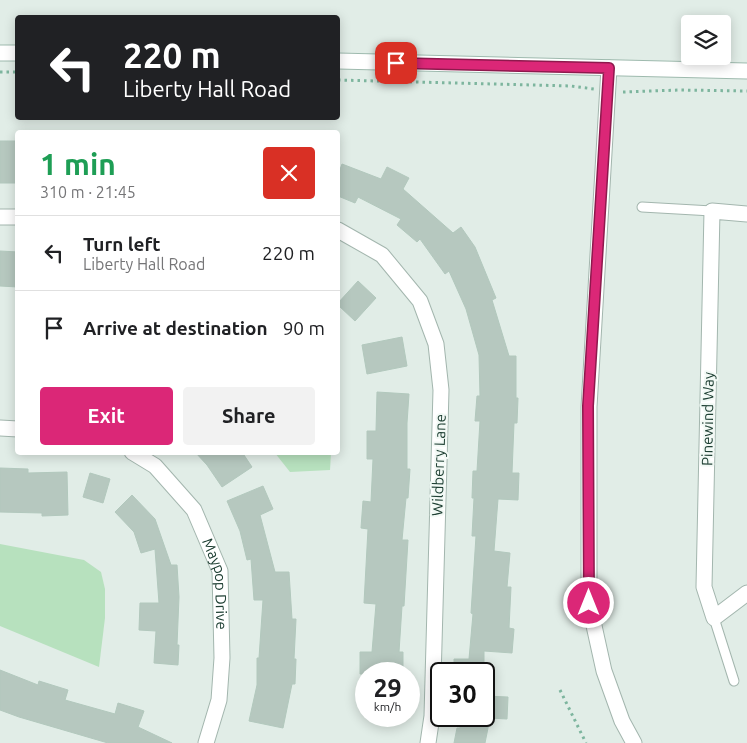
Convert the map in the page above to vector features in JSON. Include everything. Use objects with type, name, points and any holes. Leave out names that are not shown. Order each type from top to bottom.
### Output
[{"type":"street","points":[[0,53],[15,53]]},
{"type":"street","points":[[340,61],[747,71]]},
{"type":"street","points":[[609,68],[588,406],[589,603],[604,671],[622,720],[634,743]]},
{"type":"street","points":[[712,210],[747,214]]},
{"type":"street","name":"Pinewind Way","points":[[712,210],[704,587],[714,618]]},
{"type":"street","points":[[0,217],[15,217]]},
{"type":"street","name":"Wildberry Lane","points":[[340,231],[382,255],[420,301],[436,344],[441,390],[432,706],[428,743]]},
{"type":"street","points":[[0,428],[15,429]]},
{"type":"street","name":"Maypop Drive","points":[[137,455],[155,466],[194,510],[220,570],[222,658],[219,700],[206,743]]},
{"type":"street","points":[[714,618],[747,593]]},
{"type":"lane","points":[[642,207],[712,210]]},
{"type":"lane","points":[[714,618],[734,681]]},
{"type":"path","points":[[0,72],[15,72]]},
{"type":"path","points":[[340,80],[571,86],[619,92],[679,90],[747,91]]},
{"type":"path","points":[[560,690],[586,743]]},
{"type":"green space","points":[[277,455],[331,455],[330,470],[290,472]]},
{"type":"green space","points":[[0,544],[84,560],[101,572],[105,589],[105,618],[99,667],[0,626]]},
{"type":"building","points":[[0,141],[15,141],[15,183],[0,183]]},
{"type":"building","points":[[342,164],[381,179],[387,167],[409,178],[403,189],[453,233],[461,227],[475,247],[496,298],[492,300],[509,356],[516,356],[516,398],[518,398],[517,423],[514,423],[512,473],[519,473],[518,500],[498,499],[494,551],[510,553],[507,587],[511,587],[509,628],[514,629],[512,653],[484,651],[484,662],[454,662],[454,659],[469,659],[476,536],[472,536],[473,471],[477,471],[480,421],[475,421],[477,396],[480,396],[479,355],[466,309],[449,271],[445,274],[420,239],[417,242],[397,225],[401,219],[358,197],[355,203],[340,197],[340,170]]},
{"type":"building","points":[[0,251],[15,252],[15,287],[0,286]]},
{"type":"building","points":[[358,281],[376,298],[355,321],[340,307],[340,301]]},
{"type":"building","points":[[402,337],[407,366],[367,374],[362,345]]},
{"type":"building","points":[[377,392],[409,394],[407,469],[410,469],[402,540],[408,540],[399,652],[403,652],[403,662],[360,662],[360,652],[372,652],[376,604],[364,603],[368,529],[361,528],[363,501],[371,502],[373,459],[367,459],[367,431],[376,431]]},
{"type":"building","points":[[198,455],[244,455],[252,467],[222,487]]},
{"type":"building","points":[[0,468],[28,469],[28,473],[67,472],[68,515],[42,516],[42,513],[0,512]]},
{"type":"building","points":[[90,473],[110,479],[103,503],[83,497]]},
{"type":"building","points":[[263,486],[273,509],[260,515],[275,572],[289,572],[292,619],[296,619],[295,684],[292,684],[283,728],[249,721],[257,685],[257,658],[259,658],[263,600],[254,600],[251,559],[247,560],[240,531],[227,501]]},
{"type":"building","points":[[132,495],[155,519],[171,565],[177,565],[179,597],[178,665],[154,663],[156,631],[139,630],[140,603],[159,603],[155,549],[141,553],[134,532],[115,512]]},
{"type":"building","points":[[0,670],[38,685],[39,681],[68,690],[65,700],[115,714],[118,703],[144,711],[138,727],[172,743],[108,743],[0,710]]},
{"type":"building","points":[[495,696],[508,697],[507,719],[495,718]]},
{"type":"building","points":[[488,727],[485,743],[454,743],[457,728]]},
{"type":"route","points":[[396,63],[609,68],[588,406],[589,603]]}]
